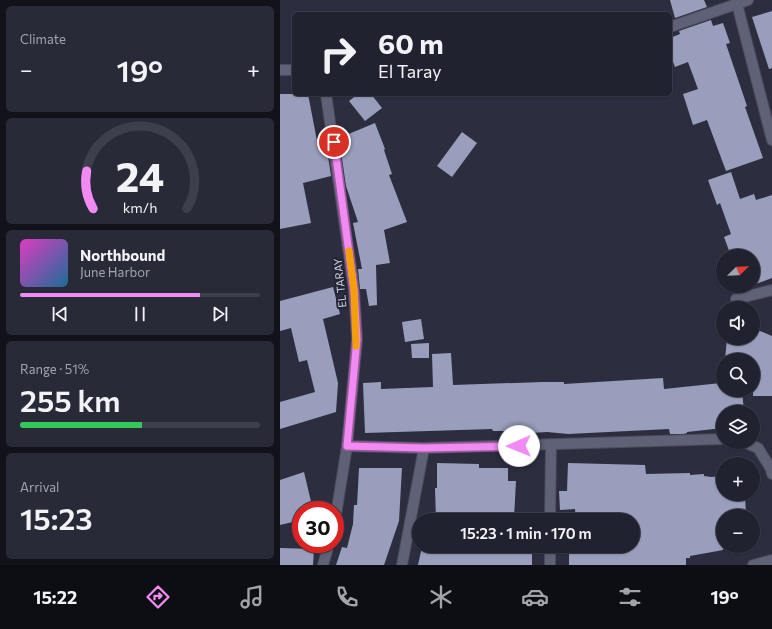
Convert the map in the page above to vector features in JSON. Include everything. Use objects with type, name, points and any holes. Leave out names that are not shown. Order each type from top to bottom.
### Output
[{"type":"street","points":[[672,26],[737,2],[748,0]]},
{"type":"street","points":[[737,2],[772,140]]},
{"type":"street","points":[[280,70],[292,70]]},
{"type":"street","name":"EL TARAY","points":[[326,96],[354,290],[357,339],[347,446],[338,501]]},
{"type":"street","points":[[736,299],[772,290]]},
{"type":"street","points":[[347,446],[424,448],[716,439]]},
{"type":"street","points":[[550,445],[550,513]]},
{"type":"street","points":[[402,565],[424,448]]},
{"type":"street","points":[[759,449],[771,469],[772,474]]},
{"type":"street","points":[[323,565],[326,553]]},
{"type":"street","points":[[550,553],[550,565]]},
{"type":"street","points":[[752,565],[772,560]]},
{"type":"building","points":[[670,0],[704,0],[707,7],[675,18]]},
{"type":"building","points":[[772,11],[772,68],[769,69],[752,17]]},
{"type":"building","points":[[711,20],[713,26],[723,23],[730,43],[726,44],[747,106],[745,107],[763,158],[726,171],[707,120],[693,125],[683,94],[698,89],[688,62],[675,67],[672,59],[672,37],[680,34],[679,31]]},
{"type":"building","points":[[280,94],[308,96],[318,146],[326,143],[331,176],[303,183],[311,223],[280,229]]},
{"type":"building","points":[[355,96],[373,96],[382,108],[365,121],[349,101]]},
{"type":"building","points":[[375,123],[385,149],[384,150],[392,174],[389,175],[407,222],[384,230],[390,263],[376,265],[377,305],[369,306],[366,289],[360,289],[358,269],[362,269],[353,223],[358,222],[346,186],[339,138]]},
{"type":"building","points":[[462,132],[477,143],[452,177],[437,166]]},
{"type":"building","points":[[731,172],[740,199],[754,194],[756,200],[772,195],[772,278],[760,282],[760,249],[728,249],[724,237],[731,234],[720,203],[717,205],[708,180]]},
{"type":"building","points":[[333,287],[340,314],[323,319],[338,383],[336,412],[280,429],[280,402],[315,392],[307,360],[299,362],[291,328],[280,331],[280,301]]},
{"type":"building","points":[[421,319],[424,339],[405,342],[402,322]]},
{"type":"building","points":[[760,331],[772,336],[772,396],[760,396],[760,353],[726,353],[726,345],[760,345]]},
{"type":"building","points":[[429,343],[429,358],[412,358],[411,344]]},
{"type":"building","points":[[451,353],[453,385],[543,382],[564,382],[564,384],[663,378],[664,389],[716,384],[716,397],[743,397],[743,405],[716,405],[716,429],[687,432],[683,434],[670,434],[669,429],[568,434],[547,432],[513,434],[512,431],[493,431],[492,429],[365,433],[363,383],[381,382],[381,389],[433,387],[432,354]]},
{"type":"building","points":[[437,463],[479,464],[479,468],[508,468],[508,481],[516,481],[514,513],[436,513],[435,488],[437,488]]},
{"type":"building","points":[[568,463],[645,465],[646,474],[690,473],[690,475],[704,474],[704,476],[716,477],[716,501],[745,501],[746,509],[716,509],[716,551],[690,556],[690,558],[686,558],[686,565],[569,565],[569,553],[640,553],[640,513],[575,513],[575,509],[560,510],[559,491],[567,491]]},
{"type":"building","points":[[359,468],[402,468],[399,521],[384,565],[336,565],[340,553],[344,553],[344,547],[347,548],[353,524],[354,505],[357,505]]},
{"type":"building","points":[[304,472],[311,501],[292,501],[292,522],[280,525],[280,480]]},
{"type":"building","points":[[280,548],[292,548],[292,553],[314,553],[313,565],[280,565]]},
{"type":"building","points":[[421,553],[532,553],[532,565],[418,565]]},
{"type":"slow traffic","points":[[349,251],[354,290],[357,339],[356,346]]},
{"type":"route","points":[[334,142],[354,290],[357,339],[347,446],[424,448],[519,446]]}]
